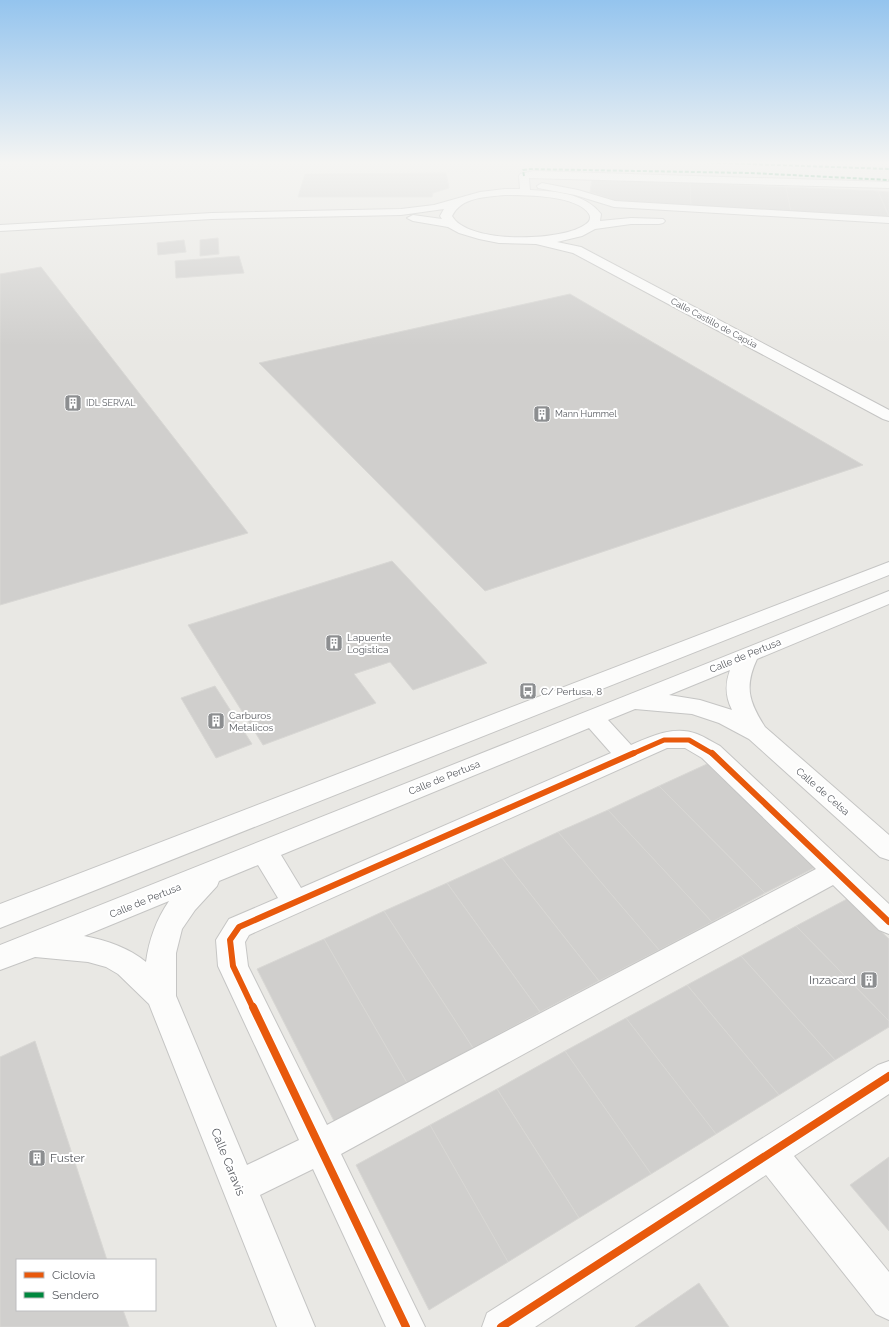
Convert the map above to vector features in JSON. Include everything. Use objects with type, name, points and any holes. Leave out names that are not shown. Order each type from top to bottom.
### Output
[{"type":"street","points":[[0,228],[90,223]]},
{"type":"street","points":[[0,235],[201,223]]},
{"type":"street","points":[[443,223],[451,224],[461,230],[476,235],[501,239],[536,240],[562,237],[577,233],[594,223]]},
{"type":"street","points":[[591,226],[616,223]]},
{"type":"street","points":[[821,223],[889,228]]},
{"type":"street","name":"Calle Castillo de Capúa","points":[[577,233],[590,244],[757,331]]},
{"type":"street","name":"Calle Castillo de Capúa","points":[[536,240],[577,250],[889,416]]},
{"type":"street","points":[[0,916],[889,568]]},
{"type":"street","name":"Calle de Pertusa","points":[[0,958],[889,597]]},
{"type":"street","name":"Calle de Celsa","points":[[748,654],[740,673],[737,689],[739,702],[745,716],[757,733],[889,850]]},
{"type":"street","name":"Calle de Celsa","points":[[629,702],[661,702],[689,705],[710,710],[757,733]]},
{"type":"street","points":[[592,717],[627,756]]},
{"type":"street","points":[[406,1327],[233,966],[230,940],[239,927],[664,740],[689,740],[711,752],[889,922]]},
{"type":"street","points":[[264,851],[295,902]]},
{"type":"street","points":[[239,1187],[320,1147],[835,871]]},
{"type":"street","name":"Calle Caravis","points":[[161,996],[163,948],[168,930],[175,915],[211,873]]},
{"type":"street","name":"Calle Caravis","points":[[33,945],[95,950],[117,958],[139,974],[161,996],[296,1327]]},
{"type":"street","points":[[501,1327],[889,1076]]},
{"type":"street","points":[[770,1154],[889,1301]]},
{"type":"building","points":[[218,238],[219,254],[200,256],[200,240]]},
{"type":"building","points":[[184,240],[186,252],[158,255],[157,243]]},
{"type":"building","points":[[239,256],[244,273],[176,278],[175,261]]},
{"type":"building","name":"IDL SERVAL","points":[[41,267],[248,533],[0,605],[0,274]]},
{"type":"building","name":"Mann Hummel","points":[[570,294],[863,465],[485,591],[259,363]]},
{"type":"building","name":"Lapuente Logistica","points":[[392,561],[487,663],[413,690],[390,662],[354,674],[376,703],[263,745],[188,625]]},
{"type":"building","name":"Carburos Metalicos","points":[[215,686],[252,744],[216,758],[181,698]]},
{"type":"building","points":[[707,764],[816,867],[765,893],[659,786]]},
{"type":"building","points":[[659,786],[765,893],[712,922],[608,810]]},
{"type":"building","points":[[608,810],[712,922],[659,950],[558,832]]},
{"type":"building","points":[[558,832],[659,950],[599,981],[502,858]]},
{"type":"building","points":[[502,858],[599,981],[540,1012],[447,883]]},
{"type":"building","points":[[447,883],[540,1012],[473,1048],[384,911]]},
{"type":"building","name":"Inzacard","points":[[847,899],[889,939],[889,1021],[796,926]]},
{"type":"building","points":[[384,911],[473,1048],[407,1083],[324,939]]},
{"type":"building","points":[[796,926],[889,1021],[889,1027],[835,1060],[741,956]]},
{"type":"building","points":[[324,939],[407,1083],[334,1121],[257,969]]},
{"type":"building","points":[[741,956],[835,1060],[779,1095],[687,985]]},
{"type":"building","points":[[687,985],[779,1095],[716,1134],[626,1018]]},
{"type":"building","points":[[626,1018],[716,1134],[651,1174],[565,1051]]},
{"type":"building","name":"Fuster","points":[[35,1041],[107,1259],[16,1259],[16,1311],[123,1311],[129,1327],[0,1327],[0,1057]]},
{"type":"building","points":[[565,1051],[651,1174],[579,1218],[497,1089]]},
{"type":"building","points":[[497,1089],[579,1218],[508,1262],[430,1125]]},
{"type":"building","points":[[430,1125],[508,1262],[429,1310],[356,1165]]},
{"type":"building","points":[[889,1157],[889,1231],[850,1185]]},
{"type":"building","points":[[699,1283],[729,1327],[635,1327]]},
{"type":"cycle path","points":[[406,1327],[233,966],[230,940],[239,927],[664,740],[689,740],[711,752],[889,922]]},
{"type":"cycle path","points":[[501,1327],[889,1076]]},
{"type":"place","name":"IDL SERVAL","points":[[73,403]]},
{"type":"place","name":"Mann Hummel","points":[[542,414]]},
{"type":"place","name":"Lapuente Logistica","points":[[334,643]]},
{"type":"place","name":"C/ Pertusa, 8","points":[[528,691]]},
{"type":"place","name":"Carburos Metalicos","points":[[216,721]]},
{"type":"place","name":"Inzacard","points":[[869,980]]},
{"type":"place","name":"Fuster","points":[[37,1158]]}]
